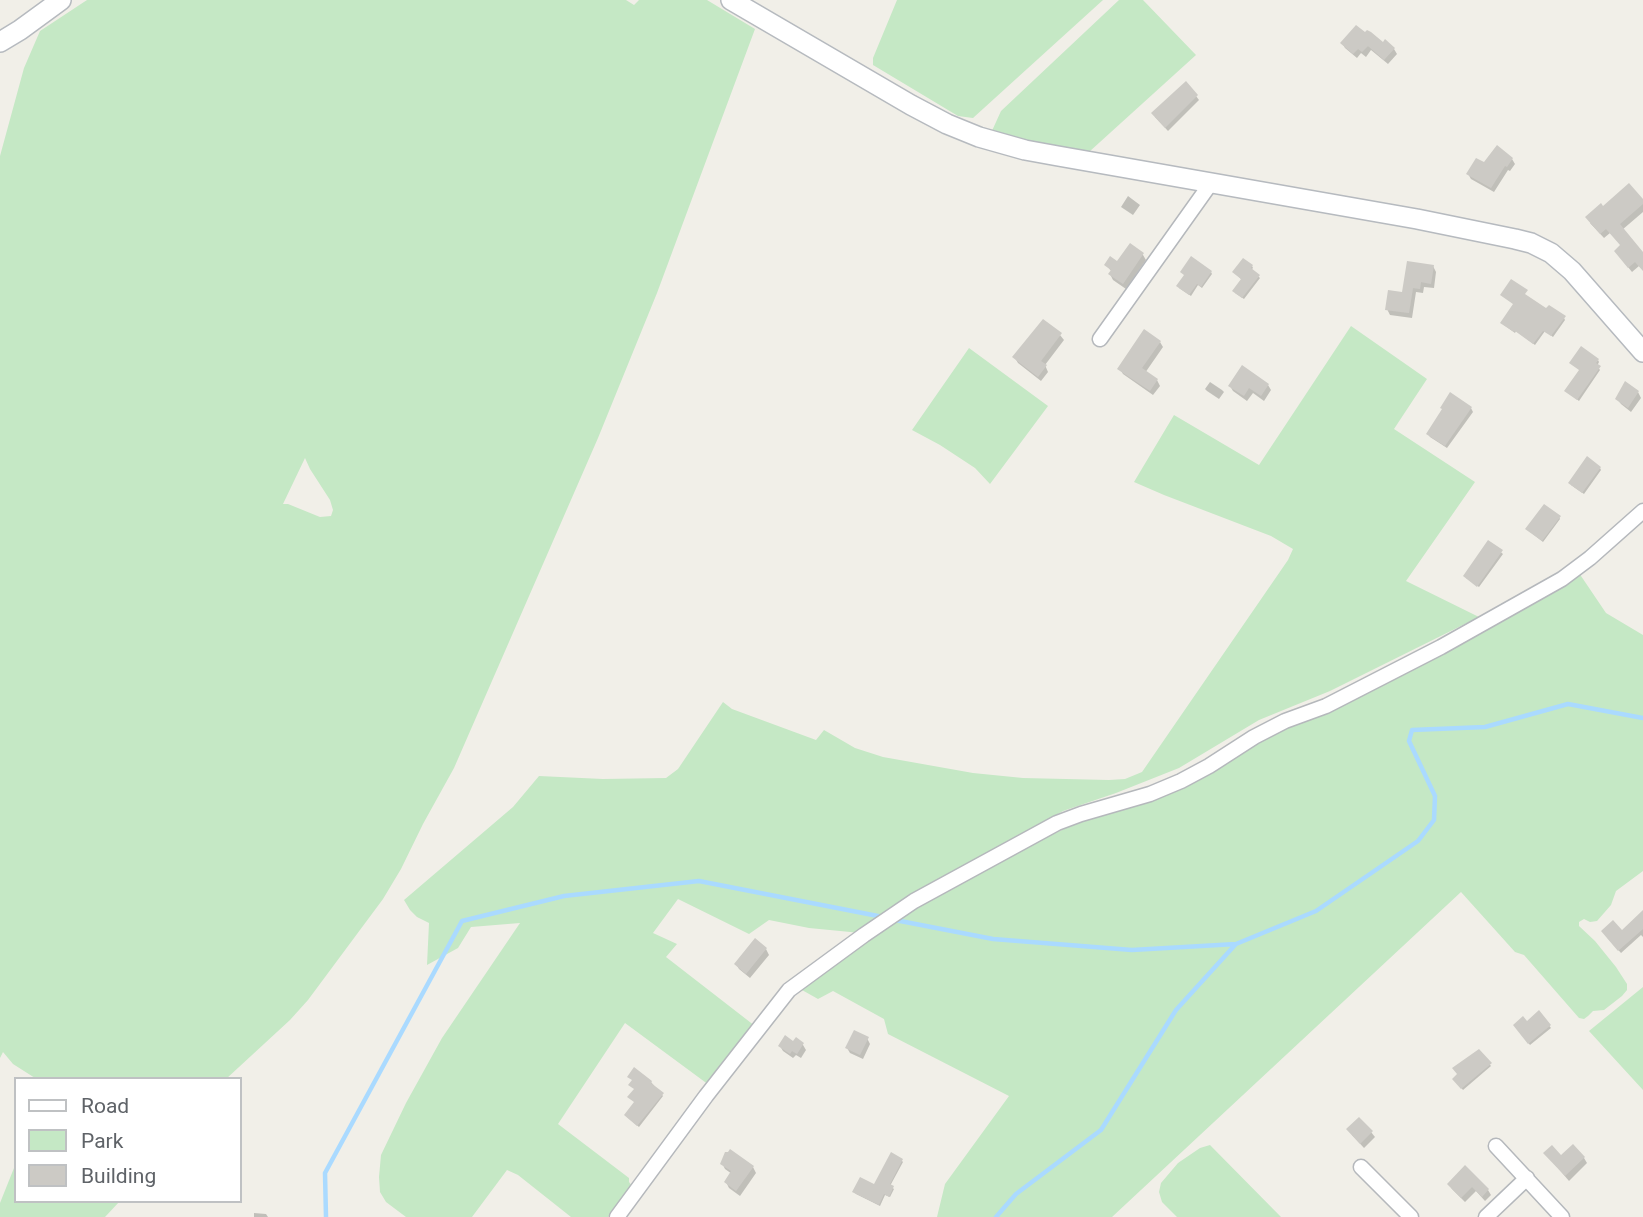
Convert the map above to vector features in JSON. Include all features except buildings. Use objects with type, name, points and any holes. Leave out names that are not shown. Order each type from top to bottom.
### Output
[{"type":"street","points":[[0,42],[61,0]]},
{"type":"street","points":[[731,0],[911,105],[968,133],[1025,150],[1417,219],[1531,243],[1551,253],[1572,271],[1643,352]]},
{"type":"street","points":[[1100,339],[1212,183]]},
{"type":"street","points":[[617,1217],[706,1096],[789,990],[864,935],[914,901],[1057,823],[1150,794],[1181,781],[1284,721],[1326,706],[1441,646],[1562,579],[1590,558],[1643,510]]},
{"type":"street","points":[[1496,1146],[1562,1217]]},
{"type":"street","points":[[1361,1167],[1411,1217]]},
{"type":"street","points":[[1486,1217],[1527,1178]]},
{"type":"green space","points":[[87,0],[626,0],[634,5],[639,0],[707,0],[755,29],[657,293],[598,438],[454,768],[383,899],[308,1000],[228,1077],[33,1077],[13,1064],[3,1052],[0,1058],[0,156],[24,68],[40,31]],"holes":[[[305,458],[333,510],[331,516],[320,517],[283,504]]]},
{"type":"green space","points":[[897,0],[1103,0],[973,118],[958,116],[873,65],[873,58]]},
{"type":"green space","points":[[1119,0],[1143,0],[1196,55],[1089,152],[1021,142],[991,133],[1001,111]]},
{"type":"green space","points":[[1351,326],[1427,379],[1394,429],[1475,482],[1406,581],[1479,617],[1330,691],[1259,720],[1179,768],[1063,811],[912,899],[921,904],[1090,817],[1180,790],[1240,752],[1409,668],[1579,573],[1606,613],[1643,635],[1643,871],[1616,891],[1611,905],[1597,921],[1584,919],[1579,922],[1579,926],[1595,941],[1627,984],[1627,990],[1622,996],[1604,1010],[1593,1011],[1584,1019],[1579,1018],[1524,955],[1515,952],[1461,892],[1112,1217],[937,1217],[945,1184],[1009,1096],[888,1034],[884,1019],[833,991],[818,999],[802,990],[814,976],[871,934],[809,928],[769,920],[749,934],[678,899],[653,933],[677,944],[666,957],[755,1026],[709,1085],[625,1023],[558,1124],[629,1178],[632,1186],[608,1217],[571,1217],[518,1175],[507,1170],[472,1217],[406,1217],[386,1202],[380,1192],[381,1155],[442,1038],[520,923],[471,927],[458,948],[427,965],[429,923],[417,917],[404,900],[513,807],[539,776],[666,778],[678,769],[723,702],[732,709],[816,740],[824,730],[855,748],[883,757],[973,773],[1023,778],[1109,780],[1125,779],[1142,772],[1293,549],[1271,536],[1134,482],[1174,415],[1259,465]]},
{"type":"green space","points":[[969,348],[1048,406],[990,484],[975,468],[912,430]]},
{"type":"green space","points":[[1643,987],[1643,1090],[1589,1031]]},
{"type":"green space","points":[[1210,1145],[1281,1217],[1177,1217],[1162,1202],[1159,1192],[1161,1183],[1178,1163],[1200,1148]]},
{"type":"green space","points":[[14,1168],[14,1203],[118,1203],[105,1217],[0,1217],[0,1203]]},
{"type":"waterway","points":[[895,920],[993,939],[1132,950],[1236,944],[1316,911],[1418,841],[1434,820],[1435,796],[1409,741],[1412,730],[1485,727],[1568,704],[1643,718]]},
{"type":"waterway","points":[[326,1217],[325,1173],[462,921],[564,896],[699,881],[883,917]]},
{"type":"waterway","points":[[996,1217],[1016,1194],[1101,1130],[1176,1010],[1235,945]]}]
